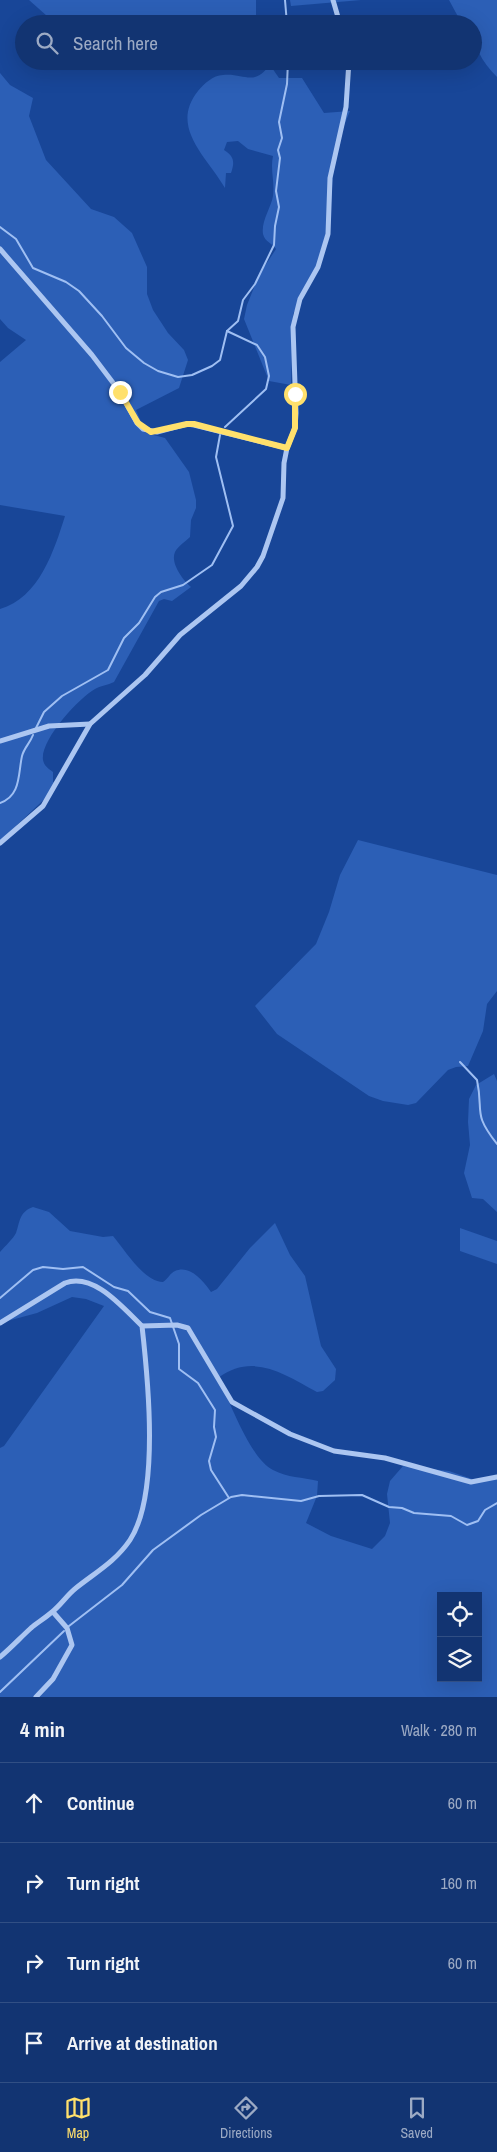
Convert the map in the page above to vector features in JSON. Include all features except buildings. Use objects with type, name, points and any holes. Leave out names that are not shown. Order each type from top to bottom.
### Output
[{"type":"street","points":[[333,0],[337,15]]},
{"type":"street","points":[[0,844],[43,806],[90,724],[145,675],[180,635],[241,586],[257,567],[280,510],[287,448],[295,428],[293,327],[300,299],[318,267],[328,234],[330,178],[346,108],[348,70]]},
{"type":"street","points":[[0,248],[92,355],[120,392],[143,428],[151,432],[157,432],[182,425],[194,424],[287,448]]},
{"type":"street","points":[[0,740],[50,726],[90,724]]},
{"type":"street","points":[[0,1323],[65,1283],[80,1280],[88,1282],[106,1294],[142,1326],[151,1413],[147,1473],[137,1527],[109,1564],[76,1588],[53,1612],[31,1628],[0,1657]]},
{"type":"street","points":[[142,1326],[177,1325],[188,1328],[232,1402],[290,1434],[334,1452],[386,1458],[409,1466],[435,1470],[471,1482],[497,1477]]},
{"type":"street","points":[[36,1697],[53,1679],[72,1645],[67,1628],[53,1612]]},
{"type":"shaded area","points":[[29,0],[256,0],[256,15],[46,15]]},
{"type":"shaded area","points":[[290,0],[361,0],[291,6]]},
{"type":"shaded area","points":[[449,0],[497,0],[497,77],[482,58],[482,15],[457,15]]},
{"type":"shaded area","points":[[266,70],[273,70],[279,78],[302,78],[324,113],[350,111],[343,128],[333,174],[330,218],[318,265],[293,314],[291,385],[269,381],[244,319],[247,305],[259,275],[276,249],[265,239],[263,234],[265,219],[273,196],[273,156],[248,149],[238,141],[227,142],[224,150],[232,157],[233,166],[231,173],[226,173],[225,188],[194,141],[187,117],[190,104],[198,91],[212,78],[219,75],[231,75],[248,78],[259,76]]},
{"type":"shaded area","points":[[0,73],[10,85],[33,98],[29,116],[46,160],[91,209],[114,217],[132,233],[147,267],[147,294],[153,310],[168,333],[184,350],[188,360],[179,388],[136,410],[146,433],[165,438],[189,472],[196,500],[196,508],[191,520],[190,537],[178,548],[174,556],[178,571],[191,587],[172,601],[164,599],[159,601],[114,682],[97,688],[88,694],[62,720],[48,742],[43,760],[46,766],[53,772],[53,782],[58,784],[0,841],[0,609],[14,603],[35,584],[50,558],[65,516],[0,505],[0,362],[26,340],[8,328],[0,319]]},
{"type":"shaded area","points":[[358,840],[497,875],[497,991],[487,1004],[483,1031],[468,1066],[448,1070],[416,1103],[408,1105],[383,1101],[369,1096],[277,1034],[255,1006],[316,944],[329,912],[340,875]]},
{"type":"shaded area","points":[[494,1074],[497,1081],[497,1212],[483,1199],[472,1198],[464,1173],[470,1145],[469,1099],[476,1085]]},
{"type":"shaded area","points":[[33,1207],[49,1212],[70,1231],[103,1237],[113,1236],[142,1271],[156,1281],[163,1282],[175,1271],[186,1270],[196,1275],[211,1292],[217,1289],[250,1248],[275,1223],[290,1255],[305,1276],[321,1346],[336,1369],[335,1380],[323,1391],[317,1392],[268,1368],[256,1366],[231,1370],[218,1378],[235,1415],[248,1442],[264,1463],[284,1475],[318,1481],[317,1496],[306,1523],[331,1536],[372,1549],[385,1536],[390,1523],[387,1494],[390,1481],[403,1466],[449,1471],[475,1480],[497,1475],[497,1697],[0,1697],[0,1448],[4,1446],[104,1306],[86,1299],[72,1297],[37,1313],[0,1323],[0,1252],[15,1235],[25,1212]]},
{"type":"shaded area","points":[[460,1228],[497,1241],[497,1264],[460,1251]]},
{"type":"waterway","points":[[285,0],[286,15]]},
{"type":"waterway","points":[[0,227],[16,239],[33,268],[66,282],[79,291],[102,316],[126,348],[144,363],[158,371],[178,377],[192,375],[212,366],[220,360],[227,331],[238,321],[243,300],[255,284],[274,245],[279,207],[276,191],[280,158],[278,150],[282,138],[279,122],[287,84],[288,70]]},
{"type":"waterway","points":[[225,427],[266,389],[269,376],[265,357],[257,345],[227,331]]},
{"type":"waterway","points":[[36,728],[44,712],[62,696],[108,670],[124,638],[139,623],[155,597],[161,592],[183,585],[212,565],[233,526],[216,457],[220,435]]},
{"type":"waterway","points":[[0,803],[7,800],[15,790],[23,753],[33,735]]},
{"type":"waterway","points":[[460,1062],[477,1080],[480,1112],[484,1125],[497,1144]]},
{"type":"waterway","points":[[0,1298],[33,1270],[43,1267],[63,1269],[83,1267],[114,1287],[128,1291],[150,1312],[170,1318],[179,1344],[179,1369],[198,1383],[215,1410],[214,1427],[216,1437],[209,1461],[211,1470],[229,1498]]},
{"type":"waterway","points":[[69,1626],[122,1585],[153,1550],[201,1515],[231,1497],[242,1495],[301,1501],[319,1496],[362,1495],[389,1507],[402,1508],[414,1513],[451,1516],[467,1525],[478,1521],[485,1510],[497,1503]]},
{"type":"waterway","points":[[0,1692],[64,1631]]},
{"type":"route","points":[[120,392],[138,423],[151,432],[194,424],[287,448],[295,428],[295,394]]}]
